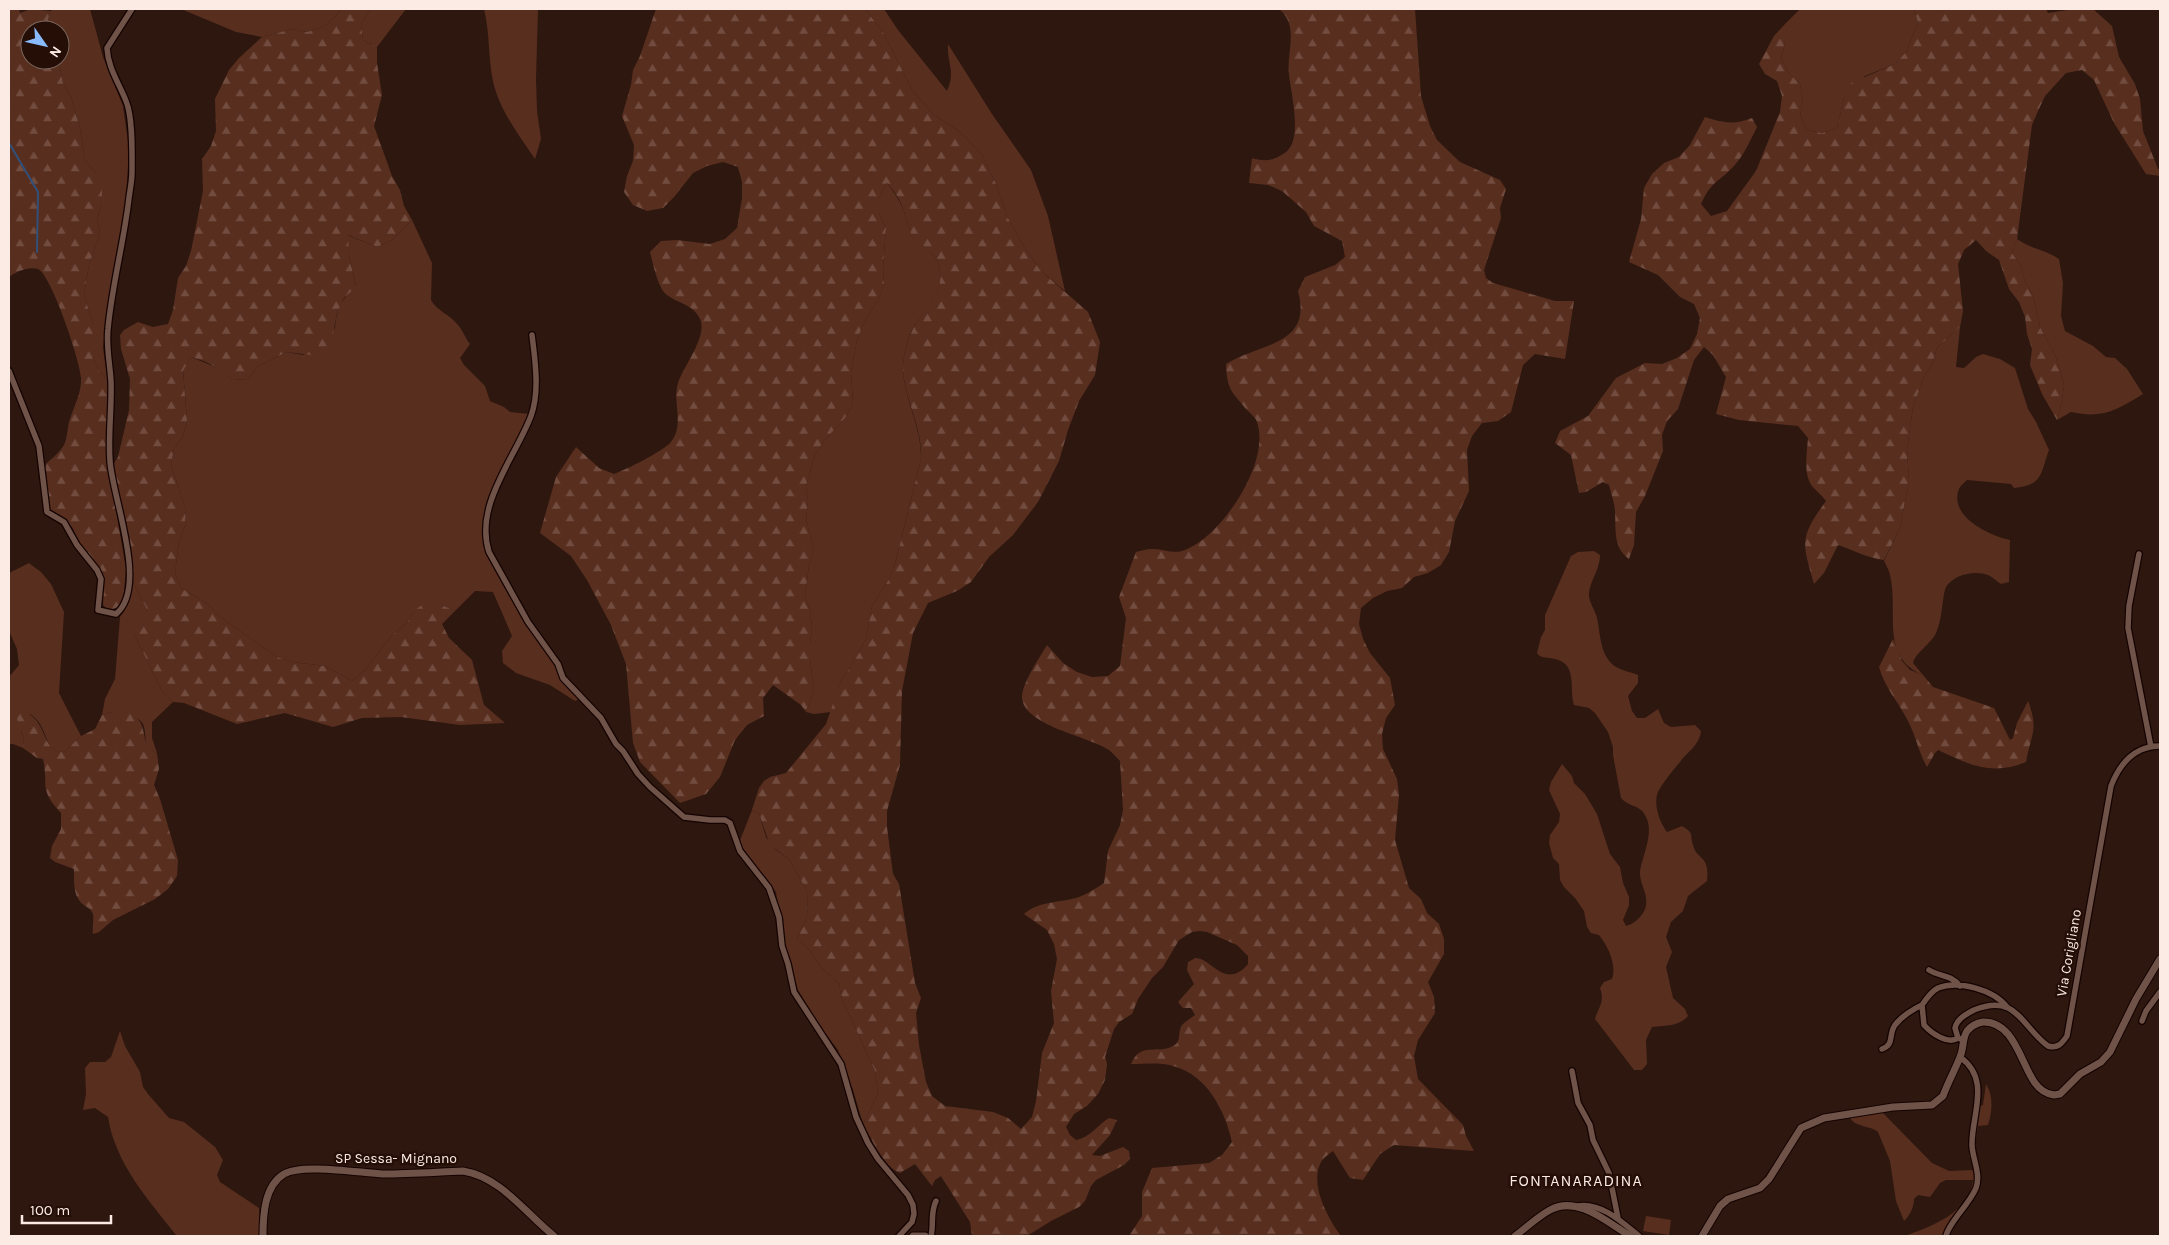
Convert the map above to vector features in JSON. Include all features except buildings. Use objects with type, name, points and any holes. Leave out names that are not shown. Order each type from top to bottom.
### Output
[{"type":"street","points":[[9,371],[39,446],[47,512],[64,522],[77,544],[97,570],[101,579],[98,610],[116,614],[122,608],[127,595],[129,573],[118,496],[111,476],[109,458],[111,382],[108,328],[126,230],[132,175],[127,102],[112,72],[107,48],[132,9]]},
{"type":"street","points":[[532,335],[536,391],[532,414],[491,499],[485,523],[486,543],[489,552],[528,622],[555,659],[564,678],[601,718],[616,744],[623,751],[638,774],[684,817],[725,820],[730,823],[740,850],[769,888],[779,917],[782,946],[794,992],[841,1064],[856,1117],[868,1143],[878,1159],[908,1195],[913,1205],[914,1214],[912,1222],[899,1236]]},
{"type":"street","points":[[2139,554],[2129,606],[2128,628],[2151,747]]},
{"type":"street","name":"Via Corigliano","points":[[2007,1007],[2024,1019],[2048,1046],[2060,1046],[2067,1036],[2111,786],[2116,773],[2127,759],[2136,752],[2160,746]]},
{"type":"street","points":[[1922,1005],[1922,1020],[1929,1030],[1950,1041],[1961,1039],[1975,1024],[1988,1022],[1997,1025],[2012,1040],[2035,1083],[2041,1090],[2054,1096],[2060,1094],[2070,1082],[2101,1062],[2110,1052],[2136,999],[2160,959]]},
{"type":"street","points":[[1929,970],[1936,975],[1956,980],[1960,986]]},
{"type":"street","points":[[1882,1049],[1888,1046],[1892,1040],[1895,1026],[1922,1005],[1938,988],[1960,986],[1988,992],[2002,1001],[2007,1007]]},
{"type":"street","points":[[2142,1021],[2146,1011],[2160,992]]},
{"type":"street","points":[[1702,1236],[1720,1206],[1728,1199],[1760,1188],[1769,1179],[1801,1128],[1824,1118],[1893,1107],[1932,1106],[1943,1096],[1960,1057],[1961,1039],[1955,1028],[1959,1019],[1989,1005],[2000,1004],[2007,1007]]},
{"type":"street","points":[[1946,1236],[1948,1229],[1970,1200],[1978,1180],[1972,1148],[1978,1085],[1969,1065],[1960,1057]]},
{"type":"street","points":[[1572,1071],[1578,1103],[1590,1125],[1593,1140],[1609,1173],[1618,1218]]},
{"type":"street","name":"SP Sessa- Mignano","points":[[263,1236],[266,1202],[272,1186],[284,1173],[302,1169],[383,1174],[464,1171],[476,1173],[497,1186],[554,1236]]},
{"type":"street","points":[[931,1236],[934,1226],[932,1209],[936,1202]]},
{"type":"street","points":[[1516,1236],[1549,1210],[1565,1204],[1592,1207],[1618,1218],[1639,1236]]},
{"type":"street","points":[[1578,1206],[1630,1236]]},
{"type":"street","points":[[913,1236],[925,1236]]},
{"type":"green space","points":[[9,9],[19,9],[20,13],[31,9],[50,11],[48,20],[20,20],[20,70],[60,70],[63,83],[71,97],[80,128],[85,161],[96,173],[102,188],[102,204],[97,218],[100,234],[89,265],[84,294],[93,325],[93,357],[98,369],[108,382],[108,464],[126,569],[123,602],[116,608],[108,610],[103,605],[104,583],[96,564],[81,545],[72,527],[50,509],[43,467],[60,451],[65,442],[81,383],[76,355],[57,302],[44,275],[38,269],[31,268],[18,271],[9,277]]},
{"type":"green space","points":[[56,9],[90,9],[103,57],[123,106],[129,149],[125,213],[106,319],[103,348],[108,382],[98,369],[93,357],[93,325],[84,294],[89,265],[100,234],[97,218],[102,204],[96,173],[85,161],[80,128],[71,97],[63,83],[60,70],[70,70],[70,20],[48,20],[50,11]]},
{"type":"green space","points":[[181,9],[341,9],[323,27],[307,32],[292,29],[262,37],[236,32]]},
{"type":"green space","points":[[341,9],[370,9],[361,24],[363,40],[377,47],[377,63],[382,95],[374,126],[392,176],[400,190],[404,206],[412,220],[392,240],[377,247],[348,235],[349,255],[356,287],[344,298],[337,313],[331,344],[319,356],[287,352],[258,366],[248,379],[232,380],[213,366],[191,357],[183,371],[187,421],[183,436],[174,449],[171,465],[186,510],[185,526],[179,541],[175,573],[181,588],[208,604],[219,616],[277,657],[293,662],[325,666],[352,681],[364,671],[393,634],[406,624],[414,611],[427,601],[442,605],[455,611],[442,624],[449,638],[472,660],[484,705],[505,723],[460,725],[401,717],[362,718],[333,727],[285,713],[237,724],[184,703],[173,702],[162,691],[135,636],[136,625],[147,610],[131,578],[113,465],[118,457],[129,410],[130,379],[121,349],[120,335],[124,330],[138,322],[153,327],[168,324],[173,310],[178,278],[186,266],[191,251],[203,191],[202,159],[211,146],[216,131],[215,99],[229,70],[262,37],[292,29],[307,32],[323,27]]},
{"type":"green space","points":[[370,9],[406,9],[377,47],[363,40],[361,24]]},
{"type":"green space","points":[[484,9],[538,9],[536,79],[537,111],[541,139],[535,159],[510,122],[496,92],[491,72]]},
{"type":"green space","points":[[656,9],[865,9],[883,32],[912,90],[933,114],[960,132],[982,155],[997,186],[1007,216],[1023,245],[1040,270],[1088,312],[1100,342],[1095,375],[1079,401],[1059,461],[1038,502],[1013,535],[989,557],[971,582],[957,591],[928,603],[913,633],[902,691],[900,765],[887,811],[887,827],[893,874],[899,884],[915,983],[921,998],[916,1013],[919,1045],[926,1082],[932,1096],[945,1106],[993,1112],[1008,1118],[1021,1129],[1032,1117],[1042,1053],[1054,1023],[1051,991],[1057,959],[1054,944],[1047,930],[1024,914],[1042,905],[1080,897],[1104,883],[1108,851],[1120,825],[1123,810],[1120,761],[1109,750],[1100,745],[1058,729],[1033,716],[1025,707],[1022,697],[1025,685],[1047,645],[1063,663],[1077,672],[1092,677],[1108,676],[1120,666],[1126,618],[1119,597],[1136,552],[1151,549],[1172,552],[1181,551],[1199,542],[1214,530],[1228,514],[1240,496],[1257,457],[1259,438],[1257,422],[1231,389],[1227,379],[1226,364],[1280,340],[1291,333],[1298,323],[1301,309],[1298,291],[1305,277],[1335,265],[1345,257],[1342,241],[1314,226],[1306,212],[1282,191],[1268,185],[1249,183],[1252,158],[1265,160],[1278,157],[1288,150],[1294,135],[1295,125],[1289,75],[1291,31],[1289,23],[1279,9],[1415,9],[1421,96],[1430,126],[1437,140],[1460,162],[1500,180],[1506,189],[1500,208],[1501,218],[1484,270],[1486,278],[1493,283],[1555,301],[1574,301],[1565,359],[1535,354],[1523,365],[1511,412],[1498,421],[1482,423],[1472,436],[1467,450],[1469,491],[1455,521],[1449,552],[1441,565],[1428,573],[1414,577],[1402,588],[1387,591],[1373,598],[1361,608],[1359,624],[1363,639],[1370,653],[1390,678],[1395,705],[1386,718],[1382,734],[1383,749],[1397,779],[1399,795],[1395,840],[1409,888],[1421,899],[1427,913],[1439,924],[1444,939],[1444,954],[1428,982],[1434,997],[1435,1013],[1418,1040],[1414,1056],[1418,1079],[1463,1125],[1466,1136],[1474,1151],[1394,1145],[1380,1154],[1363,1180],[1350,1178],[1333,1151],[1321,1162],[1317,1180],[1326,1211],[1341,1236],[1129,1236],[1142,1216],[1142,1192],[1152,1168],[1209,1163],[1222,1155],[1232,1142],[1225,1118],[1213,1095],[1196,1077],[1168,1065],[1131,1064],[1139,1053],[1167,1048],[1176,1044],[1182,1025],[1195,1015],[1191,1008],[1183,1008],[1178,1002],[1194,984],[1187,970],[1188,962],[1195,958],[1201,959],[1225,974],[1240,971],[1248,964],[1248,956],[1237,945],[1207,932],[1192,932],[1179,940],[1163,967],[1152,978],[1138,999],[1132,1014],[1119,1022],[1114,1029],[1105,1057],[1107,1064],[1105,1080],[1098,1094],[1087,1106],[1074,1114],[1066,1127],[1070,1135],[1076,1140],[1089,1134],[1109,1118],[1117,1120],[1110,1135],[1092,1155],[1100,1156],[1123,1147],[1129,1151],[1130,1159],[1124,1165],[1096,1180],[1091,1186],[1085,1201],[1079,1207],[1027,1236],[972,1236],[970,1222],[941,1176],[935,1180],[932,1186],[915,1164],[900,1173],[894,1170],[879,1152],[863,1124],[878,1094],[875,1071],[842,999],[839,984],[821,967],[809,949],[797,939],[807,917],[808,893],[789,859],[770,845],[759,814],[752,810],[759,788],[764,781],[770,777],[786,773],[826,724],[841,681],[866,638],[872,606],[889,579],[895,564],[921,459],[919,435],[906,389],[903,362],[909,337],[937,291],[940,282],[940,272],[934,257],[913,238],[900,202],[887,183],[879,198],[879,213],[886,228],[883,267],[884,283],[879,298],[863,325],[857,340],[851,372],[853,404],[845,418],[823,442],[815,455],[806,486],[808,502],[806,519],[814,550],[809,565],[805,596],[810,611],[812,627],[810,659],[814,690],[806,712],[801,705],[773,685],[763,698],[764,716],[747,725],[735,740],[720,777],[706,794],[680,803],[640,762],[633,743],[626,664],[611,625],[587,580],[571,556],[540,533],[556,477],[576,447],[599,468],[614,474],[652,455],[671,442],[675,435],[678,421],[676,398],[678,383],[698,343],[702,326],[694,310],[664,292],[656,275],[650,252],[661,241],[677,240],[710,244],[725,239],[737,228],[742,198],[742,182],[738,167],[723,162],[707,166],[693,173],[663,208],[647,211],[633,205],[624,192],[627,176],[633,161],[634,145],[622,116],[631,85],[633,70],[640,56]]},
{"type":"green space","points":[[865,9],[884,9],[898,30],[947,91],[951,78],[948,44],[992,114],[1031,170],[1048,216],[1065,291],[1040,270],[1023,245],[1007,216],[997,186],[982,155],[960,132],[933,114],[912,90],[883,32]]},
{"type":"green space","points":[[1800,9],[1914,9],[1918,23],[1906,52],[1895,64],[1865,76],[1844,98],[1837,128],[1822,133],[1807,130],[1800,115],[1803,100],[1800,84],[1789,73],[1781,59],[1785,43],[1785,24]]},
{"type":"green space","points":[[1914,9],[2046,9],[2048,13],[2074,9],[2094,10],[2112,26],[2119,57],[2135,84],[2140,99],[2143,131],[2158,169],[2160,169],[2160,176],[2146,174],[2114,123],[2094,80],[2082,70],[2066,73],[2045,96],[2032,125],[2017,239],[2012,253],[2021,266],[2025,282],[2033,296],[2040,327],[2055,355],[2060,370],[2064,385],[2057,420],[2042,394],[2030,365],[2032,349],[2027,334],[2025,317],[2019,302],[2009,289],[1999,260],[1986,251],[1976,240],[1964,250],[1958,264],[1963,311],[1960,327],[1937,348],[1913,407],[1907,450],[1909,481],[1900,528],[1884,560],[1866,556],[1838,545],[1824,573],[1814,584],[1807,559],[1805,541],[1811,524],[1826,501],[1812,486],[1807,475],[1808,438],[1798,426],[1739,420],[1716,414],[1726,377],[1713,355],[1704,347],[1694,360],[1678,409],[1667,421],[1662,435],[1663,451],[1645,496],[1636,512],[1634,545],[1629,559],[1618,544],[1614,505],[1609,485],[1603,482],[1586,492],[1579,493],[1571,455],[1555,443],[1560,431],[1588,416],[1616,378],[1645,363],[1662,364],[1677,358],[1690,349],[1697,334],[1700,318],[1694,304],[1680,297],[1658,275],[1629,262],[1641,219],[1644,188],[1652,174],[1664,163],[1679,157],[1690,145],[1705,117],[1729,122],[1739,122],[1752,118],[1757,127],[1743,154],[1736,164],[1711,187],[1701,204],[1711,216],[1727,211],[1756,171],[1780,112],[1782,96],[1777,81],[1765,74],[1759,64],[1774,36],[1785,24],[1785,43],[1781,59],[1789,73],[1800,84],[1803,100],[1800,115],[1807,130],[1822,133],[1837,128],[1844,98],[1851,83],[1895,64],[1906,52],[1918,23]]},
{"type":"green space","points":[[887,183],[901,205],[913,237],[934,257],[940,272],[938,291],[911,332],[903,362],[906,389],[919,435],[921,459],[895,564],[889,579],[872,606],[866,638],[841,681],[831,712],[814,714],[806,712],[814,690],[810,659],[812,627],[810,611],[805,596],[809,565],[814,550],[806,519],[808,502],[806,486],[815,455],[823,442],[845,418],[853,404],[851,372],[857,340],[863,325],[879,298],[884,283],[883,267],[886,228],[879,213],[879,198]]},
{"type":"green space","points":[[412,220],[432,263],[431,300],[436,307],[459,326],[470,344],[460,358],[464,365],[485,386],[490,401],[510,412],[529,414],[490,494],[484,517],[483,545],[525,621],[555,663],[564,683],[579,699],[575,701],[550,685],[516,673],[503,663],[502,651],[512,636],[493,592],[475,591],[455,611],[442,605],[414,611],[406,624],[393,634],[364,671],[352,681],[325,666],[293,662],[277,657],[219,616],[208,604],[181,588],[175,573],[179,541],[185,526],[186,510],[171,465],[174,449],[183,436],[187,421],[183,370],[191,357],[220,369],[232,380],[248,379],[258,366],[287,352],[303,355],[335,328],[341,305],[356,286],[349,255],[347,235],[377,247],[392,240]]},
{"type":"green space","points":[[2017,239],[2059,259],[2063,283],[2061,316],[2065,331],[2093,346],[2106,357],[2115,358],[2127,369],[2143,394],[2109,412],[2082,414],[2071,412],[2057,420],[2064,385],[2055,355],[2040,327],[2033,296],[2025,282],[2021,266],[2012,253]]},
{"type":"green space","points":[[1960,327],[1956,367],[1964,368],[1976,357],[1983,354],[2000,359],[2015,368],[2028,409],[2049,450],[2039,477],[2023,487],[2014,488],[2011,484],[1967,480],[1960,488],[1957,499],[1965,516],[1973,524],[1992,534],[2010,540],[2009,582],[2001,584],[1988,575],[1971,573],[1959,576],[1946,587],[1936,633],[1914,659],[1913,663],[1923,675],[1909,667],[1901,657],[1896,645],[1893,632],[1890,573],[1884,561],[1900,528],[1909,481],[1907,450],[1913,407],[1937,348]]},
{"type":"green space","points":[[1594,551],[1600,555],[1600,560],[1590,587],[1590,599],[1596,615],[1606,657],[1621,670],[1638,675],[1638,683],[1628,696],[1632,711],[1637,718],[1645,718],[1658,709],[1664,723],[1671,727],[1695,725],[1701,731],[1698,741],[1664,783],[1656,799],[1658,814],[1667,832],[1682,826],[1688,830],[1697,854],[1707,866],[1707,881],[1688,896],[1683,911],[1671,922],[1666,937],[1672,952],[1666,967],[1673,998],[1685,1009],[1688,1016],[1676,1024],[1652,1027],[1646,1040],[1647,1064],[1642,1070],[1634,1070],[1595,1019],[1602,1001],[1600,988],[1604,982],[1612,979],[1612,962],[1602,939],[1599,935],[1591,933],[1587,927],[1584,911],[1560,880],[1559,864],[1553,858],[1549,843],[1550,835],[1559,822],[1560,814],[1549,790],[1551,782],[1562,764],[1572,776],[1574,783],[1585,794],[1597,814],[1610,854],[1620,867],[1623,883],[1629,897],[1629,905],[1623,920],[1626,926],[1635,922],[1642,915],[1646,899],[1640,871],[1649,835],[1648,821],[1640,809],[1621,798],[1613,747],[1608,732],[1595,713],[1589,708],[1574,705],[1570,672],[1567,666],[1562,662],[1543,657],[1537,653],[1545,630],[1545,615],[1571,556],[1578,552]]},
{"type":"green space","points":[[29,563],[41,572],[51,584],[64,612],[59,693],[81,736],[64,752],[55,750],[49,744],[39,722],[30,714],[21,731],[24,739],[23,748],[9,744],[9,677],[19,665],[17,649],[9,631],[9,573]]},
{"type":"green space","points":[[131,578],[147,610],[135,636],[162,691],[173,702],[152,722],[152,738],[157,753],[147,745],[142,722],[127,713],[112,712],[102,715],[105,699],[115,679],[120,617],[127,603]]},
{"type":"green space","points":[[1893,639],[1902,661],[1910,670],[1923,675],[1933,687],[1994,708],[2010,740],[2013,738],[2017,723],[2028,701],[2034,726],[2026,762],[2002,768],[1981,767],[1938,750],[1927,767],[1909,723],[1885,682],[1879,667]]},
{"type":"green space","points":[[120,710],[138,719],[147,743],[157,753],[159,769],[154,785],[178,860],[177,876],[168,889],[155,899],[113,920],[99,932],[93,934],[93,914],[77,897],[74,885],[74,869],[55,862],[50,858],[52,846],[61,829],[61,813],[49,798],[47,792],[43,759],[37,758],[23,748],[24,739],[16,716],[23,712],[31,715],[41,727],[51,747],[56,751],[64,752],[81,736],[95,729],[102,715]]},
{"type":"green space","points":[[752,810],[759,814],[766,837],[776,850],[789,859],[808,893],[807,917],[797,939],[809,949],[821,967],[839,984],[842,999],[875,1071],[878,1094],[863,1124],[838,1050],[819,1025],[798,990],[784,944],[776,892],[739,843]]},
{"type":"green space","points":[[120,1031],[125,1046],[140,1072],[143,1087],[148,1094],[169,1118],[184,1122],[215,1147],[223,1160],[217,1175],[220,1182],[259,1208],[259,1236],[177,1236],[145,1195],[126,1166],[112,1134],[108,1117],[95,1108],[83,1110],[86,1094],[85,1068],[90,1062],[105,1062],[111,1057]]},
{"type":"green space","points":[[1986,1084],[1991,1099],[1991,1109],[1988,1125],[1978,1126],[1976,1147],[1980,1176],[1977,1192],[1949,1236],[1905,1236],[1937,1223],[1957,1210],[1970,1191],[1973,1180],[1946,1180],[1940,1183],[1930,1197],[1918,1195],[1914,1199],[1911,1211],[1904,1221],[1896,1201],[1890,1161],[1878,1132],[1856,1123],[1850,1118],[1882,1112],[1932,1163],[1949,1171],[1974,1170],[1969,1155],[1969,1139],[1974,1108],[1983,1105]]},
{"type":"green space","points":[[1646,1216],[1671,1220],[1669,1235],[1643,1231]]},
{"type":"waterway","points":[[9,143],[38,192],[37,252]]},
{"type":"district","name":"FONTANARADINA","points":[[1576,1180]]}]
